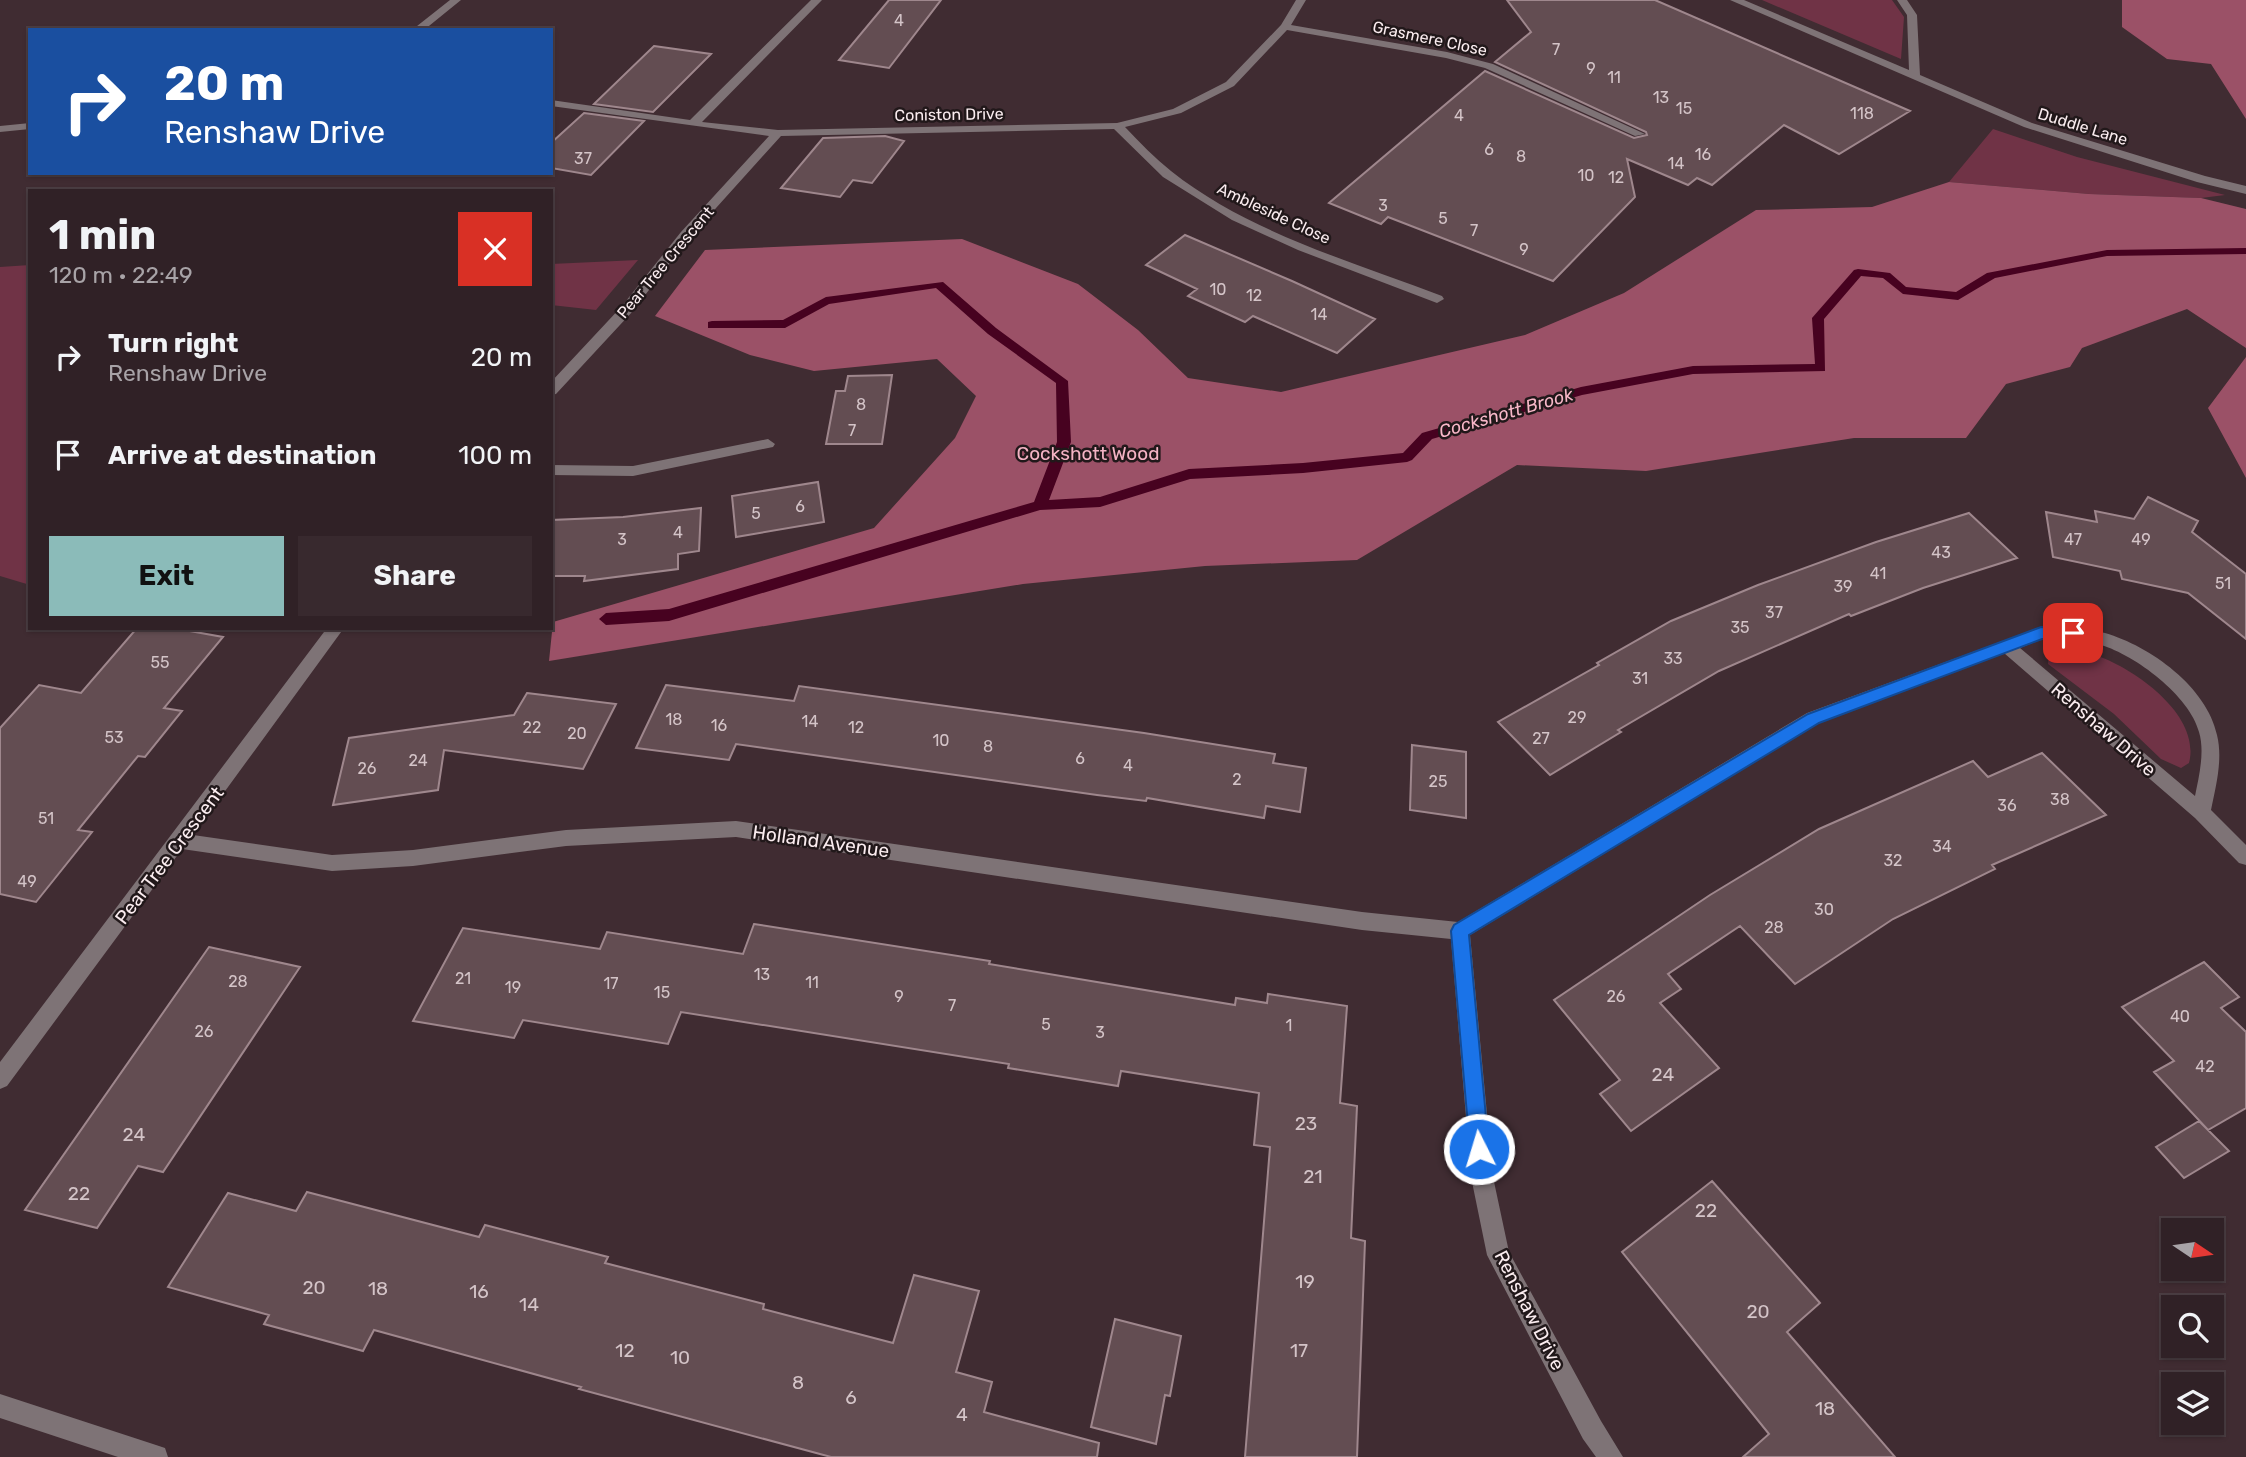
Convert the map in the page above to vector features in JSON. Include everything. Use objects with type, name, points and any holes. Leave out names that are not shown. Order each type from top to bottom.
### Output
[{"type":"street","points":[[420,28],[456,0]]},
{"type":"street","points":[[692,124],[817,0]]},
{"type":"street","name":"Coniston Drive","points":[[553,103],[692,124],[778,133],[1116,126],[1177,111],[1230,84],[1285,27],[1301,0]]},
{"type":"street","name":"Duddle Lane","points":[[1735,0],[2028,125],[2201,179],[2246,190]]},
{"type":"street","points":[[1902,0],[1912,15],[1915,77]]},
{"type":"street","name":"Grasmere Close","points":[[1285,27],[1447,55],[1489,66],[1639,134]]},
{"type":"street","name":"Ambleside Close","points":[[1116,126],[1174,180],[1219,207],[1270,233],[1437,299]]},
{"type":"street","points":[[0,129],[28,127]]},
{"type":"street","name":"Pear Tree Crescent","points":[[553,389],[628,309],[685,235],[778,133]]},
{"type":"street","points":[[553,470],[632,471],[768,444]]},
{"type":"street","name":"Pear Tree Crescent","points":[[0,1079],[180,841],[335,630]]},
{"type":"street","points":[[1460,931],[1813,718],[2041,633],[2073,633],[2107,640],[2148,660],[2187,695],[2208,731],[2208,773],[2200,812]]},
{"type":"street","name":"Renshaw Drive","points":[[2007,646],[2200,812],[2246,857]]},
{"type":"street","name":"Holland Avenue","points":[[180,841],[332,863],[413,859],[566,838],[736,829],[1362,921],[1460,931]]},
{"type":"street","name":"Renshaw Drive","points":[[1460,931],[1482,1177],[1498,1255],[1592,1430],[1611,1457]]},
{"type":"street","points":[[0,1406],[115,1452],[156,1457]]},
{"type":"shaded area","points":[[1762,0],[1892,0],[1904,17],[1901,59]]},
{"type":"shaded area","points":[[1993,129],[2077,157],[2225,195],[2201,198],[2089,194],[1949,182]]},
{"type":"shaded area","points":[[638,260],[596,310],[553,305],[553,264]]},
{"type":"shaded area","points":[[28,265],[28,584],[0,576],[0,267]]},
{"type":"shaded area","points":[[2066,650],[2103,658],[2134,674],[2150,686],[2177,714],[2186,729],[2190,746],[2189,763],[2181,768],[2161,759],[2114,714],[2048,664],[2049,651]]},
{"type":"green space","points":[[2122,0],[2246,0],[2246,119],[2211,64],[2167,59],[2122,27]]},
{"type":"green space","name":"Cockshott Wood","points":[[1949,182],[2089,194],[2201,198],[2246,209],[2246,348],[2187,309],[2082,348],[2070,367],[2006,384],[1966,438],[1854,438],[1646,471],[1517,465],[1357,560],[1205,566],[1023,584],[549,661],[553,622],[874,528],[955,438],[976,396],[937,359],[814,371],[750,355],[655,316],[705,250],[962,239],[1078,284],[1138,330],[1188,378],[1281,392],[1525,335],[1624,293],[1756,210],[1872,207]]},
{"type":"green space","points":[[2246,357],[2246,478],[2208,408]]},
{"type":"building","points":[[889,0],[941,0],[889,68],[839,60]]},
{"type":"building","points":[[1507,0],[1655,0],[1910,111],[1839,154],[1784,125],[1712,185],[1697,178],[1688,185],[1627,159],[1635,197],[1553,281],[1388,217],[1381,224],[1329,203],[1485,71],[1634,138],[1647,135],[1646,132],[1495,62],[1531,32]]},
{"type":"building","points":[[654,46],[711,54],[653,112],[594,104]]},
{"type":"building","points":[[584,113],[644,121],[591,175],[553,168],[553,141]]},
{"type":"building","points":[[885,136],[904,141],[872,183],[853,180],[840,197],[781,188],[823,138]]},
{"type":"building","points":[[1185,235],[1375,319],[1337,353],[1253,316],[1245,322],[1188,296],[1197,289],[1146,265]]},
{"type":"building","points":[[892,375],[882,444],[826,444],[836,391],[845,391],[848,376]]},
{"type":"building","points":[[818,482],[824,522],[736,537],[732,496]]},
{"type":"building","points":[[2148,497],[2198,521],[2192,532],[2246,574],[2246,639],[2188,593],[2122,579],[2120,571],[2053,557],[2046,512],[2097,522],[2095,511],[2134,519]]},
{"type":"building","points":[[701,508],[699,551],[678,554],[678,569],[584,581],[585,576],[553,576],[553,520],[623,517]]},
{"type":"building","points":[[1969,513],[2017,558],[1923,588],[1851,616],[1849,614],[1719,671],[1618,730],[1621,732],[1550,775],[1498,722],[1671,621],[1758,585],[1876,542]]},
{"type":"building","points":[[135,630],[184,630],[223,637],[164,708],[182,711],[145,757],[138,756],[78,830],[92,832],[36,902],[0,894],[0,728],[39,685],[81,693]]},
{"type":"building","points":[[666,685],[794,701],[799,686],[1144,733],[1275,754],[1273,763],[1306,768],[1300,812],[1266,806],[1264,818],[1147,798],[1146,801],[1097,795],[736,744],[729,760],[636,748]]},
{"type":"building","points":[[527,693],[616,704],[583,769],[444,750],[438,790],[333,805],[349,738],[514,715]]},
{"type":"building","points":[[1412,745],[1466,752],[1466,818],[1410,810]]},
{"type":"building","points":[[2042,753],[2106,815],[1992,865],[1995,869],[1893,919],[1795,984],[1740,926],[1668,974],[1681,989],[1660,1003],[1719,1068],[1631,1131],[1600,1094],[1620,1080],[1554,1000],[1710,895],[1819,829],[1973,761],[1988,777]]},
{"type":"building","points":[[754,924],[990,961],[989,964],[1235,1005],[1236,998],[1267,1003],[1268,994],[1347,1006],[1340,1103],[1357,1106],[1351,1238],[1365,1241],[1357,1457],[1245,1457],[1270,1147],[1254,1145],[1259,1093],[1121,1071],[1118,1086],[1008,1068],[1009,1064],[681,1012],[668,1044],[523,1020],[514,1038],[413,1021],[463,928],[600,949],[607,932],[743,954]]},
{"type":"building","points":[[209,947],[300,967],[163,1172],[138,1166],[97,1228],[25,1210]]},
{"type":"building","points":[[2204,962],[2239,997],[2221,1008],[2246,1032],[2246,1108],[2208,1130],[2154,1072],[2174,1061],[2122,1007]]},
{"type":"building","points":[[2199,1121],[2229,1151],[2184,1178],[2156,1147]]},
{"type":"building","points":[[1712,1181],[1820,1303],[1787,1332],[1895,1457],[1743,1457],[1769,1434],[1622,1252]]},
{"type":"building","points":[[307,1192],[479,1237],[485,1225],[608,1257],[605,1263],[764,1304],[763,1309],[893,1343],[914,1275],[979,1291],[956,1372],[992,1382],[984,1412],[1099,1443],[1097,1457],[831,1457],[374,1330],[363,1351],[264,1324],[269,1315],[168,1287],[228,1193],[296,1211]]},
{"type":"building","points":[[1115,1319],[1181,1336],[1170,1396],[1165,1395],[1156,1444],[1091,1427]]},
{"type":"waterway","name":"Cockshott Brook","points":[[1040,505],[1100,502],[1189,474],[1303,468],[1407,457],[1427,436],[1581,391],[1693,370],[1821,368],[1818,318],[1858,272],[1886,275],[1903,290],[1958,296],[1991,275],[2107,253],[2246,251]]},
{"type":"waterway","name":"Cockshott Brook","points":[[712,325],[785,324],[826,301],[939,284],[992,331],[1062,381],[1064,442],[1040,505]]},
{"type":"waterway","points":[[606,619],[669,615],[1040,505]]},
{"type":"route","points":[[1479,1149],[1460,931],[1813,718],[2041,633],[2073,633]]}]
